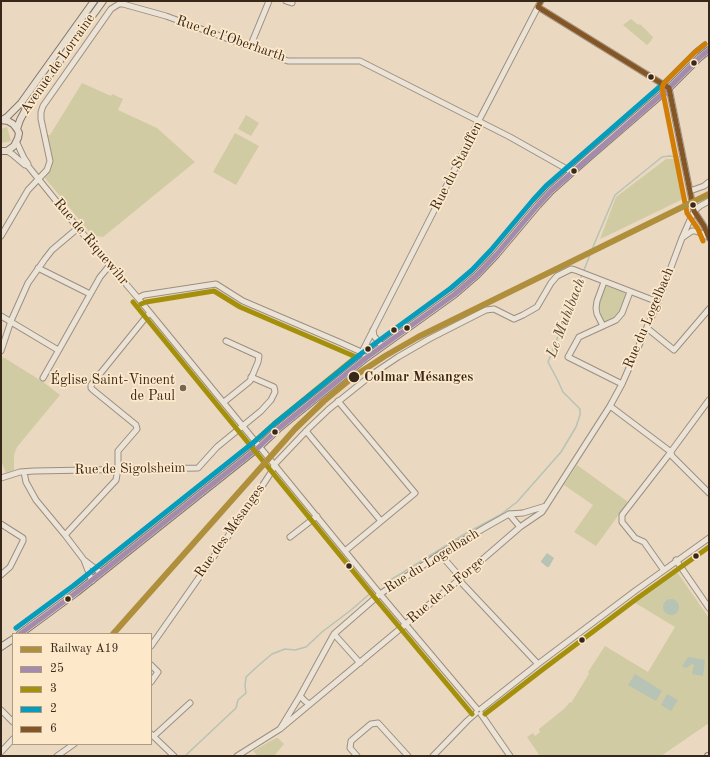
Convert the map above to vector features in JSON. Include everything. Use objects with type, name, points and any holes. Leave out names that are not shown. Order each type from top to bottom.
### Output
[{"type":"main road","name":"Avenue de Lorraine","points":[[2,120],[21,103],[94,1]]},
{"type":"main road","name":"Avenue de Lorraine","points":[[17,143],[17,129],[28,105],[103,1]]},
{"type":"main road","points":[[21,633],[77,592],[259,447],[364,355],[382,346],[455,294],[477,275],[538,205],[572,172],[670,88],[700,57],[709,50]]},
{"type":"main road","name":"Avenue de Lorraine","points":[[2,120],[11,122],[17,129]]},
{"type":"main road","points":[[3,152],[11,149],[17,143]]},
{"type":"main road","points":[[1,647],[12,640]]},
{"type":"street","points":[[250,47],[269,1]]},
{"type":"street","name":"Rue du Stauffen","points":[[364,355],[363,350],[373,330],[541,1]]},
{"type":"street","name":"Rue de l'Oberharth","points":[[1,236],[28,190],[47,170],[50,162],[41,119],[43,106],[111,9],[123,4],[166,16],[288,61],[360,61],[510,137],[572,172]]},
{"type":"street","points":[[538,7],[670,88],[694,211],[704,226],[709,238]]},
{"type":"street","name":"Rue de Riquewihr","points":[[17,143],[28,166],[224,402],[259,447],[380,594],[479,711],[510,756]]},
{"type":"street","name":"Rue de Riquewihr","points":[[3,152],[12,154],[25,166],[28,166]]},
{"type":"street","points":[[690,191],[704,186],[709,182]]},
{"type":"street","points":[[694,211],[709,201]]},
{"type":"street","name":"Rue du Logelbach","points":[[237,756],[280,729],[334,634],[380,594],[440,554],[509,514],[523,513],[547,506],[610,406],[622,384],[658,302],[682,238],[694,211]]},
{"type":"street","points":[[2,349],[11,322],[28,283],[52,250],[78,228]]},
{"type":"street","points":[[682,238],[695,231],[709,238]]},
{"type":"street","points":[[43,378],[90,294],[110,265]]},
{"type":"street","points":[[38,268],[90,294]]},
{"type":"street","name":"Rue des Mésanges","points":[[152,645],[270,474],[274,465],[306,431],[338,401],[374,373],[398,357],[429,338],[486,310],[494,309],[514,319],[534,310],[555,278],[569,270],[575,270],[604,282]]},
{"type":"street","points":[[603,326],[597,314],[596,308],[604,282],[658,302]]},
{"type":"street","points":[[138,298],[144,295],[216,284],[243,301],[364,355]]},
{"type":"street","points":[[622,384],[568,357],[580,337],[616,320],[622,313],[630,292]]},
{"type":"street","points":[[647,328],[674,350],[709,308]]},
{"type":"street","points":[[66,535],[116,480],[118,470],[118,451],[137,429],[136,425],[93,390],[91,385],[150,313]]},
{"type":"street","points":[[1,316],[58,350]]},
{"type":"street","points":[[373,330],[374,336],[382,346]]},
{"type":"street","points":[[224,402],[250,381],[259,356],[226,341]]},
{"type":"street","name":"Rue de Sigolsheim","points":[[1,478],[24,472],[93,469],[118,470],[198,468],[217,447],[264,408],[271,400],[275,392],[274,387],[251,377]]},
{"type":"street","points":[[663,570],[644,542],[635,538],[622,522],[622,515],[709,400]]},
{"type":"street","points":[[338,401],[414,493],[345,551]]},
{"type":"street","points":[[610,406],[670,452],[672,456],[709,494]]},
{"type":"street","points":[[306,431],[381,521]]},
{"type":"street","points":[[24,472],[26,482],[36,500],[66,535],[84,560],[92,580]]},
{"type":"street","name":"Rue de la Forge","points":[[280,729],[520,528],[542,512],[547,506]]},
{"type":"street","points":[[509,514],[520,528]]},
{"type":"street","points":[[290,537],[317,516]]},
{"type":"street","points":[[1,524],[23,538],[23,541],[10,567],[1,575]]},
{"type":"street","points":[[433,756],[467,721],[538,664],[676,560],[709,538]]},
{"type":"street","points":[[440,554],[488,611],[538,664]]},
{"type":"street","points":[[84,560],[101,573]]},
{"type":"street","points":[[676,560],[709,608]]},
{"type":"street","points":[[334,634],[360,663]]},
{"type":"street","points":[[152,665],[158,672],[152,681]]},
{"type":"street","points":[[300,696],[309,704]]},
{"type":"street","points":[[174,756],[152,735],[190,703]]},
{"type":"street","points":[[1,710],[12,721]]},
{"type":"street","points":[[357,756],[350,748],[351,741],[371,724],[378,723],[408,756]]},
{"type":"street","points":[[1,752],[12,740]]},
{"type":"street","points":[[58,756],[73,745]]},
{"type":"shaded area","points":[[97,1],[100,1],[51,68],[50,67]]},
{"type":"shaded area","points":[[631,19],[637,24],[641,25],[653,37],[647,45],[623,25]]},
{"type":"shaded area","points":[[82,83],[111,96],[112,94],[123,99],[118,110],[157,128],[195,162],[103,237],[92,235],[45,178],[49,172],[52,161],[47,135],[50,135]]},
{"type":"shaded area","points":[[246,115],[259,123],[251,136],[238,129]]},
{"type":"shaded area","points":[[7,127],[11,141],[1,143],[1,129]]},
{"type":"shaded area","points":[[235,133],[259,146],[236,185],[213,172]]},
{"type":"shaded area","points":[[666,159],[680,159],[685,198],[600,239],[616,197]]},
{"type":"shaded area","points":[[607,286],[627,294],[620,311],[614,319],[605,323],[603,322],[598,308],[605,287]]},
{"type":"shaded area","points":[[3,357],[43,382],[60,395],[17,447],[14,455],[14,470],[6,473],[1,461],[1,361]]},
{"type":"shaded area","points":[[577,465],[628,502],[596,546],[574,532],[593,505],[564,485]]},
{"type":"shaded area","points":[[547,553],[554,558],[549,567],[541,562]]},
{"type":"shaded area","points":[[675,569],[709,618],[709,723],[661,756],[540,756],[527,737],[533,733],[535,736],[540,732],[539,729],[564,709],[570,702],[571,703],[589,674],[588,672],[605,646],[648,672],[675,627],[632,601]]},
{"type":"shaded area","points":[[671,599],[677,601],[679,607],[677,613],[671,615],[665,613],[663,607],[665,601]]},
{"type":"shaded area","points":[[688,657],[705,660],[703,676],[692,674],[694,665],[692,664],[686,668],[682,666]]},
{"type":"shaded area","points":[[635,674],[662,691],[656,701],[628,685]]},
{"type":"shaded area","points":[[667,694],[678,700],[671,711],[661,705]]},
{"type":"shaded area","points":[[276,738],[284,744],[274,756],[258,756],[253,751]]},
{"type":"waterway","name":"Le Muhlbach","points":[[382,585],[463,535],[500,515],[517,502],[561,452],[576,427],[580,415],[580,409],[563,392],[548,362],[595,242],[615,195],[662,157],[679,157]]},
{"type":"waterway","name":"Le Muhlbach","points":[[185,756],[236,708],[238,700],[246,693],[246,677],[259,665],[272,654],[285,649],[295,650],[306,647],[322,632],[373,591]]},
{"type":"rail line","name":"A19","points":[[114,633],[295,429],[324,401],[353,377],[418,337],[709,194]]},
{"type":"transit line","name":"6","points":[[541,1],[538,7],[669,88],[694,211],[704,226],[709,238]]},
{"type":"transit line","name":"2","points":[[16,628],[73,586],[254,442],[362,353],[451,288],[472,270],[491,250],[546,186],[664,83],[705,44]]},
{"type":"transit line","points":[[703,241],[698,229],[687,213],[662,88],[664,83],[705,44]]},
{"type":"transit line","name":"25","points":[[21,633],[77,592],[259,447],[278,429],[366,358],[455,294],[477,275],[496,255],[551,191],[669,88],[709,50]]},
{"type":"transit line","name":"3","points":[[141,304],[214,291],[240,307],[356,357],[254,442]]},
{"type":"transit line","name":"3","points":[[133,302],[472,714]]},
{"type":"transit line","name":"3","points":[[485,714],[639,597],[709,547]]},
{"type":"place","name":"Colmar Mésanges","points":[[354,377]]},
{"type":"place","name":"Église Saint-Vincent de Paul","points":[[183,388]]}]
